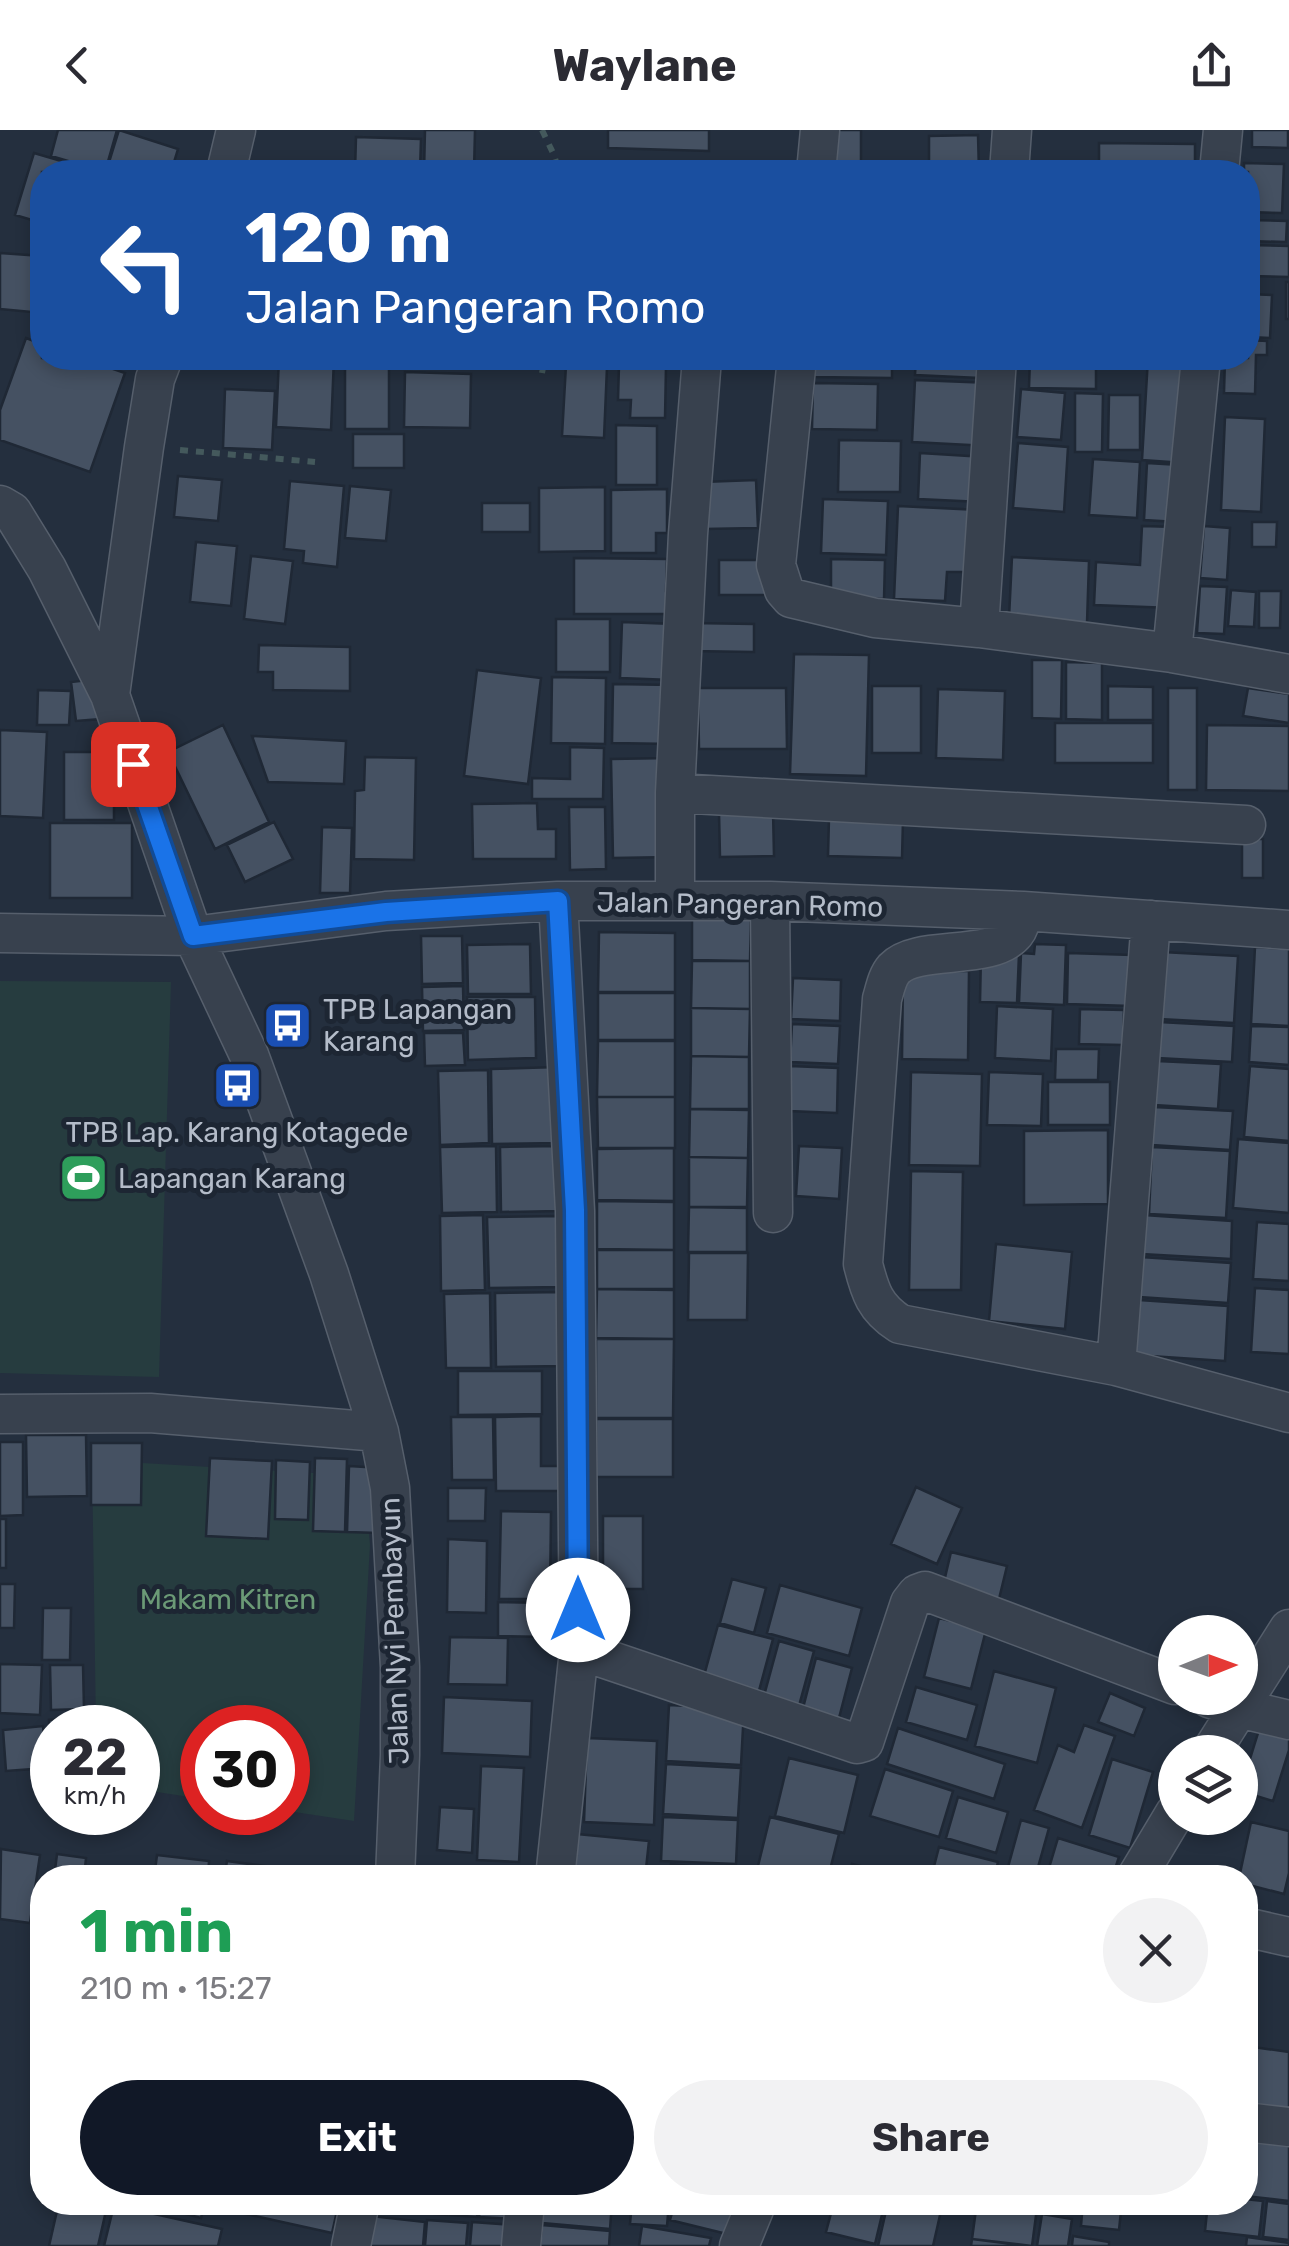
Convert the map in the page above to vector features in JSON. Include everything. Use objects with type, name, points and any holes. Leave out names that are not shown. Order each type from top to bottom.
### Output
[{"type":"street","points":[[229,160],[236,130]]},
{"type":"street","points":[[817,160],[820,130]]},
{"type":"street","points":[[1010,160],[1012,130]]},
{"type":"street","points":[[1220,160],[1223,130]]},
{"type":"street","points":[[110,695],[144,447],[159,370]]},
{"type":"street","points":[[675,900],[675,793],[701,370]]},
{"type":"street","points":[[796,370],[776,566],[791,598],[875,618],[1172,653],[1289,674]]},
{"type":"street","points":[[979,628],[996,370]]},
{"type":"street","points":[[1172,653],[1200,370]]},
{"type":"street","name":"Jalan Nyi Pembayun","points":[[0,505],[12,512],[47,569],[110,695],[193,936],[249,1055],[329,1274],[379,1432],[392,1507],[400,1667],[395,1865]]},
{"type":"street","points":[[675,793],[1246,825]]},
{"type":"street","name":"Jalan Pangeran Romo","points":[[0,933],[193,936],[386,912],[558,901],[675,900],[1023,911],[1289,930]]},
{"type":"street","points":[[556,1865],[579,1650],[575,1210],[558,901]]},
{"type":"street","points":[[770,902],[773,1213]]},
{"type":"street","points":[[1023,911],[1012,937],[982,948],[902,963],[892,970],[886,983],[864,1264],[869,1290],[886,1315],[900,1324],[1116,1366],[1289,1414]]},
{"type":"street","points":[[1116,1366],[1151,920]]},
{"type":"street","points":[[0,1414],[150,1414],[379,1432]]},
{"type":"street","points":[[579,1650],[858,1744],[864,1742],[910,1603],[925,1591],[1158,1680]]},
{"type":"street","points":[[1258,1665],[1289,1630]]},
{"type":"street","points":[[1258,1712],[1289,1720]]},
{"type":"street","points":[[1144,1865],[1162,1835]]},
{"type":"street","points":[[1258,1930],[1289,1938]]},
{"type":"street","points":[[1258,2124],[1289,2128]]},
{"type":"street","points":[[351,2246],[357,2215]]},
{"type":"street","points":[[522,2246],[524,2215]]},
{"type":"street","points":[[738,2246],[751,2215]]},
{"type":"path","points":[[542,130],[555,160]]},
{"type":"path","points":[[144,447],[315,462]]},
{"type":"green space","name":"Lapangan Karang","points":[[0,981],[171,982],[159,1377],[0,1373]]},
{"type":"green space","name":"Makam Kitren","points":[[92,1460],[364,1476],[370,1545],[354,1821],[310,1814],[310,1705],[180,1705],[180,1796],[160,1792],[160,1705],[96,1705]]},
{"type":"building","points":[[58,130],[117,130],[108,160],[64,160],[51,156]]},
{"type":"building","points":[[119,130],[178,149],[175,160],[110,160]]},
{"type":"building","points":[[425,130],[475,130],[474,160],[424,160]]},
{"type":"building","points":[[608,130],[709,130],[709,151],[608,148]]},
{"type":"building","points":[[828,130],[861,130],[861,160],[828,160]]},
{"type":"building","points":[[1252,130],[1288,130],[1288,148],[1252,147]]},
{"type":"building","points":[[978,135],[979,160],[929,160],[929,136]]},
{"type":"building","points":[[356,137],[421,139],[420,160],[355,160]]},
{"type":"building","points":[[1099,143],[1195,144],[1195,160],[1099,160]]},
{"type":"building","points":[[34,153],[58,160],[32,160]]},
{"type":"building","points":[[1260,163],[1284,164],[1282,213],[1260,212]]},
{"type":"building","points":[[30,166],[30,219],[15,215]]},
{"type":"building","points":[[1260,220],[1287,221],[1286,242],[1260,241]]},
{"type":"building","points":[[1260,245],[1289,246],[1289,277],[1260,276]]},
{"type":"building","points":[[0,253],[30,255],[30,312],[0,309]]},
{"type":"building","points":[[1289,282],[1289,319],[1286,319]]},
{"type":"building","points":[[1260,294],[1272,295],[1270,338],[1260,338]]},
{"type":"building","points":[[26,338],[30,340],[30,370],[125,373],[90,472],[0,440],[0,410]]},
{"type":"building","points":[[1260,341],[1267,341],[1267,355],[1260,355]]},
{"type":"building","points":[[278,370],[334,370],[331,430],[276,427]]},
{"type":"building","points":[[345,370],[389,370],[389,429],[345,429]]},
{"type":"building","points":[[566,370],[607,370],[604,438],[562,436]]},
{"type":"building","points":[[619,370],[666,370],[665,418],[630,418],[631,400],[618,400]]},
{"type":"building","points":[[812,370],[892,370],[892,378],[812,377]]},
{"type":"building","points":[[915,370],[980,370],[980,378],[915,375]]},
{"type":"building","points":[[1030,370],[1096,370],[1096,389],[1029,388]]},
{"type":"building","points":[[1147,370],[1190,370],[1184,463],[1142,460]]},
{"type":"building","points":[[1225,370],[1256,370],[1255,394],[1224,393]]},
{"type":"building","points":[[405,372],[471,374],[470,428],[404,427]]},
{"type":"building","points":[[915,380],[992,383],[989,446],[912,442]]},
{"type":"building","points":[[813,383],[878,384],[877,430],[812,429]]},
{"type":"building","points":[[225,389],[275,391],[272,450],[223,448]]},
{"type":"building","points":[[1021,389],[1065,393],[1061,440],[1017,437]]},
{"type":"building","points":[[1075,393],[1103,394],[1102,452],[1075,452]]},
{"type":"building","points":[[1109,395],[1140,395],[1140,450],[1108,450]]},
{"type":"building","points":[[1225,417],[1265,419],[1261,512],[1221,510]]},
{"type":"building","points":[[616,425],[657,426],[657,485],[616,485]]},
{"type":"building","points":[[353,434],[404,434],[404,468],[353,468]]},
{"type":"building","points":[[839,440],[901,441],[900,492],[838,492]]},
{"type":"building","points":[[1018,443],[1068,447],[1064,512],[1013,508]]},
{"type":"building","points":[[920,453],[985,457],[982,502],[918,499]]},
{"type":"building","points":[[1093,459],[1140,462],[1137,518],[1089,515]]},
{"type":"building","points":[[1147,463],[1180,465],[1177,522],[1144,520]]},
{"type":"building","points":[[178,476],[222,480],[218,521],[174,517]]},
{"type":"building","points":[[756,480],[758,528],[704,529],[702,482]]},
{"type":"building","points":[[290,481],[344,486],[337,567],[303,563],[304,551],[284,549]]},
{"type":"building","points":[[350,486],[391,490],[386,541],[345,538]]},
{"type":"building","points":[[605,487],[605,551],[539,552],[539,488]]},
{"type":"building","points":[[667,489],[667,533],[656,533],[656,553],[611,553],[611,490]]},
{"type":"building","points":[[823,499],[888,501],[886,555],[821,553]]},
{"type":"building","points":[[482,503],[530,503],[530,532],[482,532]]},
{"type":"building","points":[[898,506],[979,510],[976,572],[947,572],[945,601],[894,599]]},
{"type":"building","points":[[1252,522],[1277,522],[1276,547],[1252,547]]},
{"type":"building","points":[[1142,526],[1176,527],[1172,608],[1094,605],[1096,562],[1140,565]]},
{"type":"building","points":[[1204,526],[1230,528],[1227,580],[1200,578]]},
{"type":"building","points":[[196,542],[237,546],[231,606],[190,602]]},
{"type":"building","points":[[251,556],[293,561],[285,624],[244,619]]},
{"type":"building","points":[[1012,557],[1089,561],[1087,623],[1009,618]]},
{"type":"building","points":[[574,558],[667,559],[666,591],[677,591],[677,614],[574,614]]},
{"type":"building","points":[[831,559],[885,560],[884,599],[831,598]]},
{"type":"building","points":[[719,560],[766,560],[766,595],[719,595]]},
{"type":"building","points":[[1200,586],[1227,587],[1224,634],[1197,633]]},
{"type":"building","points":[[1231,590],[1256,592],[1254,627],[1228,626]]},
{"type":"building","points":[[1259,591],[1281,591],[1280,628],[1259,628]]},
{"type":"building","points":[[556,619],[610,619],[610,672],[556,672]]},
{"type":"building","points":[[622,622],[674,624],[672,680],[620,678]]},
{"type":"building","points":[[692,623],[754,624],[754,652],[691,651]]},
{"type":"building","points":[[259,645],[350,647],[350,691],[273,690],[273,672],[258,672]]},
{"type":"building","points":[[794,654],[869,655],[866,776],[790,774]]},
{"type":"building","points":[[1032,660],[1062,660],[1061,719],[1032,718]]},
{"type":"building","points":[[1066,662],[1102,663],[1102,720],[1066,719]]},
{"type":"building","points":[[477,670],[541,678],[528,784],[464,776]]},
{"type":"building","points":[[552,677],[606,678],[605,744],[551,743]]},
{"type":"building","points":[[97,679],[101,719],[76,721],[71,682]]},
{"type":"building","points":[[613,684],[673,685],[672,744],[612,743]]},
{"type":"building","points":[[872,686],[921,686],[921,753],[872,753]]},
{"type":"building","points":[[1108,686],[1153,687],[1153,720],[1108,720]]},
{"type":"building","points":[[698,688],[786,688],[787,749],[699,749]]},
{"type":"building","points":[[1168,688],[1197,688],[1197,790],[1168,790]]},
{"type":"building","points":[[1248,688],[1289,694],[1289,723],[1243,716]]},
{"type":"building","points":[[938,689],[1005,691],[1003,760],[936,758]]},
{"type":"building","points":[[38,690],[71,691],[69,725],[37,725]]},
{"type":"building","points":[[1055,723],[1153,723],[1153,763],[1055,763]]},
{"type":"building","points":[[223,725],[269,822],[215,849],[168,752]]},
{"type":"building","points":[[1207,725],[1289,726],[1289,791],[1206,790]]},
{"type":"building","points":[[0,730],[47,732],[43,818],[0,816]]},
{"type":"building","points":[[252,736],[346,741],[344,784],[268,782]]},
{"type":"building","points":[[570,747],[604,748],[603,799],[532,799],[532,778],[570,779]]},
{"type":"building","points":[[64,752],[99,752],[99,790],[114,790],[114,820],[64,820]]},
{"type":"building","points":[[365,757],[416,758],[414,860],[354,859],[355,791],[364,790]]},
{"type":"building","points":[[670,758],[672,857],[613,858],[611,759]]},
{"type":"building","points":[[537,803],[538,829],[556,829],[556,859],[473,859],[472,804]]},
{"type":"building","points":[[569,807],[605,807],[606,869],[570,870]]},
{"type":"building","points":[[773,811],[774,856],[720,857],[719,812]]},
{"type":"building","points":[[829,818],[903,820],[902,858],[828,856]]},
{"type":"building","points":[[274,822],[293,859],[245,882],[227,845]]},
{"type":"building","points":[[50,823],[132,823],[132,898],[50,898]]},
{"type":"building","points":[[322,827],[352,828],[350,893],[320,893]]},
{"type":"building","points":[[1242,839],[1263,839],[1263,878],[1242,878]]},
{"type":"building","points":[[692,914],[751,914],[750,961],[692,960]]},
{"type":"building","points":[[599,932],[675,933],[675,992],[598,992]]},
{"type":"building","points":[[421,936],[462,936],[463,983],[422,984]]},
{"type":"building","points":[[530,944],[531,994],[468,994],[467,945]]},
{"type":"building","points":[[1035,944],[1066,945],[1064,1005],[1019,1003],[1021,953],[1034,954]]},
{"type":"building","points":[[1255,947],[1289,949],[1289,1026],[1251,1024]]},
{"type":"building","points":[[1162,952],[1238,956],[1234,1023],[1159,1019]]},
{"type":"building","points":[[1068,953],[1133,955],[1131,1006],[1067,1004]]},
{"type":"building","points":[[981,954],[1019,954],[1017,1003],[980,1002]]},
{"type":"building","points":[[692,961],[750,961],[750,1009],[691,1008]]},
{"type":"building","points":[[903,971],[969,971],[968,1060],[902,1059]]},
{"type":"building","points":[[793,978],[841,980],[840,1021],[791,1019]]},
{"type":"building","points":[[463,986],[464,1030],[423,1031],[422,987]]},
{"type":"building","points":[[598,993],[675,993],[675,1040],[598,1040]]},
{"type":"building","points":[[467,997],[535,997],[536,1058],[468,1060]]},
{"type":"building","points":[[997,1006],[1053,1009],[1051,1061],[995,1058]]},
{"type":"building","points":[[691,1008],[750,1009],[749,1057],[691,1056]]},
{"type":"building","points":[[1080,1009],[1124,1010],[1123,1045],[1079,1044]]},
{"type":"building","points":[[1159,1022],[1234,1026],[1232,1062],[1157,1058]]},
{"type":"building","points":[[792,1024],[840,1026],[838,1064],[790,1062]]},
{"type":"building","points":[[1251,1026],[1289,1027],[1289,1065],[1249,1062]]},
{"type":"building","points":[[424,1033],[463,1033],[465,1065],[425,1066]]},
{"type":"building","points":[[598,1041],[675,1041],[675,1097],[597,1097]]},
{"type":"building","points":[[1056,1049],[1099,1049],[1098,1080],[1055,1080]]},
{"type":"building","points":[[691,1056],[749,1057],[749,1109],[690,1109]]},
{"type":"building","points":[[1157,1061],[1221,1064],[1218,1109],[1154,1105]]},
{"type":"building","points":[[790,1066],[838,1068],[837,1113],[789,1111]]},
{"type":"building","points":[[1250,1066],[1289,1069],[1289,1141],[1244,1137]]},
{"type":"building","points":[[558,1067],[559,1143],[492,1144],[491,1069]]},
{"type":"building","points":[[488,1070],[489,1143],[440,1145],[438,1071]]},
{"type":"building","points":[[911,1072],[982,1074],[980,1166],[909,1165]]},
{"type":"building","points":[[989,1072],[1043,1074],[1041,1126],[987,1125]]},
{"type":"building","points":[[1048,1082],[1110,1082],[1110,1125],[1048,1125]]},
{"type":"building","points":[[597,1097],[675,1097],[675,1148],[598,1148]]},
{"type":"building","points":[[1154,1107],[1233,1111],[1230,1150],[1152,1145]]},
{"type":"building","points":[[690,1109],[749,1110],[748,1158],[689,1157]]},
{"type":"building","points":[[1108,1130],[1108,1204],[1024,1205],[1024,1131]]},
{"type":"building","points":[[1238,1139],[1289,1143],[1289,1213],[1233,1208]]},
{"type":"building","points":[[496,1146],[497,1212],[442,1213],[440,1147]]},
{"type":"building","points":[[559,1146],[560,1211],[501,1212],[500,1147]]},
{"type":"building","points":[[799,1146],[842,1148],[839,1199],[796,1196]]},
{"type":"building","points":[[1152,1147],[1230,1151],[1226,1218],[1149,1214]]},
{"type":"building","points":[[674,1148],[674,1201],[597,1200],[597,1149]]},
{"type":"building","points":[[689,1157],[748,1158],[747,1207],[689,1207]]},
{"type":"building","points":[[911,1171],[963,1172],[961,1290],[909,1290]]},
{"type":"building","points":[[597,1201],[674,1202],[674,1250],[597,1249]]},
{"type":"building","points":[[689,1207],[747,1208],[747,1252],[688,1252]]},
{"type":"building","points":[[483,1215],[485,1290],[441,1291],[440,1216]]},
{"type":"building","points":[[1144,1215],[1232,1221],[1231,1259],[1141,1254]]},
{"type":"building","points":[[561,1216],[563,1287],[489,1288],[487,1217]]},
{"type":"building","points":[[1257,1222],[1289,1224],[1289,1281],[1253,1279]]},
{"type":"building","points":[[996,1244],[1072,1252],[1065,1329],[989,1321]]},
{"type":"building","points":[[597,1250],[674,1250],[674,1289],[597,1289]]},
{"type":"building","points":[[689,1253],[748,1253],[747,1320],[688,1320]]},
{"type":"building","points":[[1141,1257],[1231,1263],[1228,1303],[1139,1297]]},
{"type":"building","points":[[1255,1288],[1289,1290],[1289,1354],[1251,1352]]},
{"type":"building","points":[[597,1289],[674,1290],[674,1339],[596,1338]]},
{"type":"building","points":[[565,1292],[566,1366],[496,1367],[495,1293]]},
{"type":"building","points":[[490,1293],[491,1368],[446,1368],[444,1294]]},
{"type":"building","points":[[1139,1300],[1228,1306],[1225,1361],[1135,1355]]},
{"type":"building","points":[[596,1339],[674,1339],[673,1418],[596,1418]]},
{"type":"building","points":[[458,1371],[542,1371],[542,1414],[458,1415]]},
{"type":"building","points":[[541,1416],[541,1466],[572,1466],[573,1491],[496,1491],[495,1417]]},
{"type":"building","points":[[451,1417],[493,1417],[494,1480],[452,1480]]},
{"type":"building","points":[[596,1419],[673,1419],[673,1477],[596,1477]]},
{"type":"building","points":[[26,1435],[86,1435],[87,1496],[27,1497]]},
{"type":"building","points":[[0,1442],[23,1442],[23,1515],[0,1516]]},
{"type":"building","points":[[91,1443],[142,1443],[141,1505],[91,1505]]},
{"type":"building","points":[[210,1458],[272,1461],[268,1539],[206,1536]]},
{"type":"building","points":[[315,1458],[347,1459],[345,1532],[313,1531]]},
{"type":"building","points":[[276,1460],[310,1462],[308,1520],[275,1519]]},
{"type":"building","points":[[349,1466],[381,1468],[379,1533],[347,1532]]},
{"type":"building","points":[[916,1487],[962,1508],[937,1564],[891,1544]]},
{"type":"building","points":[[448,1488],[486,1488],[485,1521],[448,1521]]},
{"type":"building","points":[[501,1511],[551,1512],[550,1599],[499,1599]]},
{"type":"building","points":[[603,1516],[643,1516],[643,1589],[603,1589]]},
{"type":"building","points":[[0,1519],[6,1519],[6,1568],[0,1568]]},
{"type":"building","points":[[448,1539],[487,1541],[486,1613],[447,1612]]},
{"type":"building","points":[[951,1552],[1007,1566],[999,1599],[943,1586]]},
{"type":"building","points":[[732,1579],[766,1588],[754,1633],[720,1623]]},
{"type":"building","points":[[0,1584],[15,1584],[14,1628],[0,1628]]},
{"type":"building","points":[[780,1585],[862,1608],[849,1656],[767,1633]]},
{"type":"building","points":[[498,1602],[549,1603],[548,1637],[498,1636]]},
{"type":"building","points":[[43,1608],[71,1608],[70,1660],[42,1660]]},
{"type":"building","points":[[939,1618],[986,1630],[971,1689],[924,1677]]},
{"type":"building","points":[[718,1625],[773,1639],[757,1698],[702,1683]]},
{"type":"building","points":[[450,1637],[508,1638],[507,1685],[448,1684]]},
{"type":"building","points":[[779,1641],[814,1651],[797,1713],[762,1703]]},
{"type":"building","points":[[816,1658],[852,1668],[839,1718],[803,1708]]},
{"type":"building","points":[[0,1664],[42,1665],[40,1705],[30,1705],[30,1714],[0,1713]]},
{"type":"building","points":[[50,1665],[83,1665],[84,1705],[51,1705]]},
{"type":"building","points":[[994,1671],[1056,1688],[1037,1763],[975,1746]]},
{"type":"building","points":[[916,1687],[977,1705],[967,1740],[906,1722]]},
{"type":"building","points":[[1110,1693],[1145,1708],[1134,1736],[1098,1722]]},
{"type":"building","points":[[444,1697],[532,1701],[530,1757],[442,1753]]},
{"type":"building","points":[[669,1705],[744,1709],[741,1765],[666,1761]]},
{"type":"building","points":[[1263,1717],[1289,1726],[1289,1750],[1273,1801],[1258,1796],[1257,1735]]},
{"type":"building","points":[[1084,1725],[1115,1736],[1082,1828],[1034,1810],[1058,1745],[1074,1752]]},
{"type":"building","points":[[30,1727],[30,1769],[6,1771],[3,1730]]},
{"type":"building","points":[[898,1728],[1005,1764],[994,1799],[887,1764]]},
{"type":"building","points":[[587,1738],[657,1741],[654,1825],[584,1822]]},
{"type":"building","points":[[789,1758],[858,1775],[844,1833],[775,1816]]},
{"type":"building","points":[[1112,1759],[1153,1772],[1130,1848],[1089,1835]]},
{"type":"building","points":[[666,1764],[741,1768],[738,1818],[663,1814]]},
{"type":"building","points":[[481,1766],[524,1768],[519,1862],[477,1860]]},
{"type":"building","points":[[885,1769],[953,1791],[939,1837],[870,1816]]},
{"type":"building","points":[[958,1797],[1008,1812],[996,1853],[946,1838]]},
{"type":"building","points":[[440,1807],[474,1809],[472,1853],[437,1850]]},
{"type":"building","points":[[663,1817],[738,1820],[736,1864],[661,1861]]},
{"type":"building","points":[[770,1817],[839,1834],[831,1865],[758,1865]]},
{"type":"building","points":[[1021,1820],[1049,1828],[1039,1865],[1009,1865]]},
{"type":"building","points":[[1258,1824],[1289,1831],[1289,1873],[1284,1894],[1258,1887],[1258,1865],[1242,1865],[1248,1835],[1258,1835]]},
{"type":"building","points":[[577,1834],[649,1841],[646,1865],[574,1865]]},
{"type":"building","points":[[1058,1838],[1119,1857],[1116,1865],[1050,1865]]},
{"type":"building","points":[[939,1847],[998,1862],[997,1865],[934,1865]]},
{"type":"building","points":[[1,1849],[40,1855],[39,1865],[30,1865],[30,1923],[0,1919]]},
{"type":"building","points":[[57,1854],[86,1858],[85,1865],[56,1865]]},
{"type":"building","points":[[157,1855],[209,1861],[209,1865],[156,1865]]},
{"type":"building","points":[[1258,2048],[1289,2052],[1289,2116],[1258,2112]]},
{"type":"building","points":[[1258,2132],[1289,2135],[1289,2201],[1258,2197]]},
{"type":"building","points":[[1258,2200],[1263,2201],[1259,2237],[1205,2231],[1207,2215],[1258,2215]]},
{"type":"building","points":[[1267,2201],[1289,2204],[1289,2240],[1263,2237]]},
{"type":"building","points":[[56,2215],[105,2215],[98,2246],[49,2246]]},
{"type":"building","points":[[112,2215],[159,2215],[222,2229],[218,2246],[104,2246]]},
{"type":"building","points":[[251,2215],[336,2215],[332,2233]]},
{"type":"building","points":[[362,2215],[425,2222],[423,2246],[359,2246]]},
{"type":"building","points":[[479,2215],[514,2215],[514,2219]]},
{"type":"building","points":[[543,2215],[611,2215],[610,2229],[542,2223]]},
{"type":"building","points":[[631,2215],[668,2215],[667,2226],[630,2224]]},
{"type":"building","points":[[671,2215],[736,2215],[731,2235],[670,2220]]},
{"type":"building","points":[[831,2215],[882,2215],[875,2244],[826,2232]]},
{"type":"building","points":[[885,2215],[940,2215],[933,2246],[878,2246]]},
{"type":"building","points":[[975,2215],[1036,2215],[1032,2246],[972,2239]]},
{"type":"building","points":[[1042,2215],[1072,2219],[1068,2246],[1037,2246]]},
{"type":"building","points":[[1082,2215],[1121,2215],[1119,2230],[1081,2226]]},
{"type":"building","points":[[427,2220],[468,2223],[466,2246],[425,2246]]},
{"type":"building","points":[[472,2222],[513,2225],[511,2246],[470,2246]]},
{"type":"building","points":[[542,2225],[610,2231],[609,2246],[540,2246]]},
{"type":"building","points":[[642,2226],[711,2238],[709,2246],[639,2246]]},
{"type":"building","points":[[1073,2236],[1109,2242],[1109,2246],[1072,2246]]},
{"type":"building","points":[[1247,2237],[1289,2243],[1289,2246],[1246,2246]]},
{"type":"building","points":[[972,2239],[1029,2246],[971,2246]]},
{"type":"place","name":"TPB Lapangan Karang","points":[[288,1025]]},
{"type":"place","name":"TPB Lap. Karang Kotagede","points":[[237,1085]]},
{"type":"place","name":"Lapangan Karang","points":[[83,1178]]},
{"type":"route","points":[[133,764],[193,936],[386,912],[558,901],[575,1210],[578,1610]]}]
